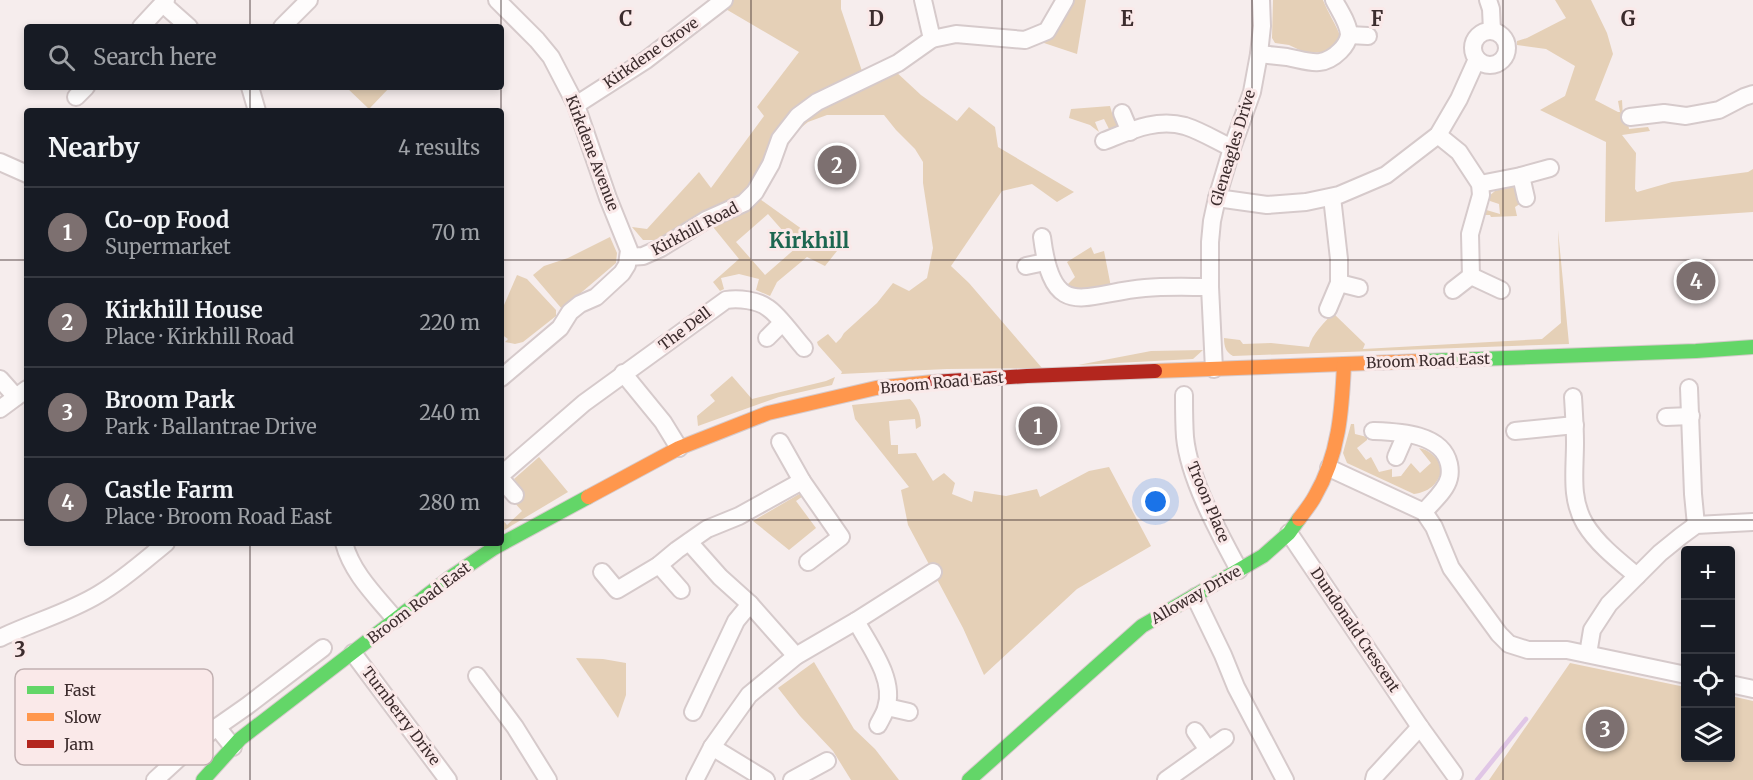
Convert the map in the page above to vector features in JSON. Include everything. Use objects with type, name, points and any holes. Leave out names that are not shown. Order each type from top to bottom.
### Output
[{"type":"street","points":[[285,24],[309,0]]},
{"type":"street","name":"Kirkdene Avenue","points":[[497,0],[551,57],[576,105],[608,198],[629,250],[629,257]]},
{"type":"street","name":"Kirkdene Grove","points":[[576,105],[646,60],[724,0]]},
{"type":"street","points":[[923,0],[933,39]]},
{"type":"street","name":"Kirkhill Road","points":[[629,257],[643,256],[661,248],[706,220],[744,203],[755,192],[771,164],[780,139],[798,116],[817,102],[897,63],[933,39],[956,34],[1025,40],[1047,31],[1065,0]]},
{"type":"street","name":"Gleneagles Drive","points":[[1214,369],[1210,287],[1212,221],[1216,198],[1252,92],[1262,26],[1261,0]]},
{"type":"street","points":[[1259,54],[1314,63],[1326,61],[1336,55],[1345,45],[1349,35],[1346,23],[1334,0]]},
{"type":"street","points":[[1488,0],[1491,9],[1492,31]]},
{"type":"street","points":[[144,24],[165,2],[186,24]]},
{"type":"street","points":[[1492,31],[1501,35],[1507,49],[1502,59],[1492,64],[1477,59],[1473,48],[1474,42],[1481,33],[1492,31]]},
{"type":"street","points":[[1349,35],[1368,36]]},
{"type":"street","points":[[1216,198],[1268,205],[1306,202],[1339,195],[1386,175],[1438,135],[1459,99],[1477,59]]},
{"type":"street","points":[[250,90],[255,108]]},
{"type":"street","points":[[1630,117],[1664,113],[1686,116],[1708,112],[1726,107],[1753,94]]},
{"type":"street","points":[[1122,112],[1130,132]]},
{"type":"street","points":[[1104,141],[1156,123],[1171,123],[1187,126],[1232,148]]},
{"type":"street","points":[[1438,135],[1459,152],[1480,184],[1481,195],[1470,234],[1471,276]]},
{"type":"street","points":[[0,162],[24,173]]},
{"type":"street","points":[[1480,184],[1550,168]]},
{"type":"street","points":[[1521,176],[1526,198]]},
{"type":"street","points":[[1328,309],[1339,284],[1339,259],[1332,197]]},
{"type":"street","points":[[1042,237],[1045,262],[1052,280],[1061,292],[1076,298],[1091,298],[1144,288],[1210,287]]},
{"type":"street","points":[[504,375],[560,328],[570,312],[580,304],[596,297],[612,283],[622,273],[629,257]]},
{"type":"street","points":[[1026,266],[1045,262]]},
{"type":"street","points":[[1471,276],[1501,290]]},
{"type":"street","points":[[1453,290],[1471,276]]},
{"type":"street","points":[[1339,284],[1359,288]]},
{"type":"street","name":"The Dell","points":[[504,474],[623,373],[726,300],[747,300],[767,306],[804,348]]},
{"type":"street","points":[[767,338],[782,323]]},
{"type":"street","name":"Broom Road East","points":[[504,543],[679,448],[768,413],[876,388],[1027,376],[1753,347]]},
{"type":"street","name":"Alloway Drive","points":[[969,780],[1142,626],[1263,556],[1289,534],[1315,497],[1329,468],[1342,410],[1344,364]]},
{"type":"street","points":[[623,373],[663,422],[679,448]]},
{"type":"street","points":[[0,379],[22,393],[0,409]]},
{"type":"street","points":[[1689,388],[1696,525]]},
{"type":"street","name":"Troon Place","points":[[1184,395],[1185,436],[1191,464],[1210,514],[1239,570]]},
{"type":"street","points":[[1574,397],[1574,487],[1578,507],[1585,525],[1610,554],[1637,576]]},
{"type":"street","points":[[1666,417],[1691,416]]},
{"type":"street","points":[[1515,431],[1575,425]]},
{"type":"street","points":[[1373,431],[1406,434],[1431,440],[1446,455],[1450,471],[1449,480],[1424,512]]},
{"type":"street","points":[[1396,457],[1406,434]]},
{"type":"street","points":[[780,442],[802,481],[841,537],[808,562]]},
{"type":"street","points":[[1329,468],[1424,512],[1434,527],[1451,568],[1499,634],[1509,644],[1527,650],[1567,650],[1681,674]]},
{"type":"street","name":"The Dell","points":[[504,481],[515,495]]},
{"type":"street","points":[[602,572],[617,590],[659,565],[707,529],[739,516],[802,481]]},
{"type":"street","points":[[1588,654],[1593,630],[1609,604],[1667,547],[1696,525],[1753,522]]},
{"type":"street","name":"Dundonald Crescent","points":[[1289,534],[1454,774]]},
{"type":"street","points":[[688,542],[720,577],[750,604],[796,656]]},
{"type":"street","points":[[0,638],[75,607],[100,594],[162,546]]},
{"type":"street","points":[[345,546],[354,569],[395,619]]},
{"type":"street","name":"Broom Road East","points":[[203,780],[240,739],[448,579],[498,546]]},
{"type":"street","points":[[659,565],[681,590]]},
{"type":"street","points":[[695,780],[712,747],[749,696],[796,656],[933,572]]},
{"type":"street","points":[[1194,597],[1236,687],[1285,780]]},
{"type":"street","points":[[693,712],[736,621],[750,604]]},
{"type":"street","points":[[856,621],[886,676],[887,707],[878,725]]},
{"type":"street","points":[[213,730],[323,648]]},
{"type":"street","name":"Turnberry Drive","points":[[353,653],[442,778]]},
{"type":"street","points":[[477,676],[515,727],[548,780]]},
{"type":"street","points":[[1735,685],[1753,689]]},
{"type":"street","points":[[887,707],[909,712]]},
{"type":"street","points":[[217,727],[233,747]]},
{"type":"street","points":[[1374,780],[1375,776],[1420,727]]},
{"type":"street","points":[[1195,731],[1208,750]]},
{"type":"street","points":[[1166,780],[1224,738]]},
{"type":"street","points":[[712,747],[766,780]]},
{"type":"street","points":[[792,780],[827,761]]},
{"type":"street","points":[[155,780],[171,765]]},
{"type":"shaded area","points":[[734,0],[841,0],[841,9],[864,77],[822,94],[753,189],[663,237],[643,240],[632,227],[647,229],[699,172],[711,188],[764,116],[757,107],[799,52],[724,8]]},
{"type":"shaded area","points":[[1069,0],[1086,0],[1077,54],[1044,43],[1028,43]]},
{"type":"shaded area","points":[[1273,0],[1323,0],[1341,38],[1328,52],[1306,53],[1289,45],[1275,43],[1272,38]]},
{"type":"shaded area","points":[[1555,0],[1591,0],[1607,33],[1613,54],[1595,100],[1620,112],[1618,101],[1622,100],[1623,118],[1627,118],[1629,129],[1648,127],[1650,131],[1622,135],[1636,153],[1635,189],[1637,192],[1672,182],[1748,172],[1753,169],[1753,212],[1605,222],[1606,142],[1540,110],[1565,96],[1575,66],[1546,49],[1517,45],[1517,41],[1566,18]]},
{"type":"shaded area","points":[[894,70],[921,95],[957,121],[969,107],[995,127],[998,147],[1074,192],[1057,202],[1032,184],[1002,191],[951,266],[969,283],[1042,368],[947,369],[841,374],[842,372],[818,345],[817,342],[828,334],[836,343],[877,303],[893,283],[909,291],[927,278],[933,248],[923,183],[923,162],[915,149],[884,115],[827,115],[808,122],[792,135],[757,197],[837,251],[825,266],[807,257],[777,282],[770,296],[756,290],[759,279],[739,274],[721,278],[724,289],[720,291],[713,282],[739,259],[709,222],[744,204],[783,144],[809,112]],"holes":[[[768,214],[797,247],[765,275],[736,242]]]},
{"type":"shaded area","points":[[349,90],[387,90],[370,108]]},
{"type":"shaded area","points":[[1110,106],[1112,113],[1118,114],[1119,120],[1118,127],[1111,133],[1104,119],[1095,122],[1099,132],[1090,125],[1069,118],[1071,109]]},
{"type":"shaded area","points":[[1510,186],[1518,192],[1523,202],[1515,207],[1517,216],[1480,215],[1483,209],[1500,214],[1499,204],[1490,201],[1488,197],[1495,191]]},
{"type":"shaded area","points":[[1558,230],[1569,344],[1233,356],[1225,347],[1224,338],[1240,340],[1243,344],[1271,343],[1309,347],[1316,333],[1333,313],[1365,344],[1363,349],[1542,339],[1561,323]]},
{"type":"shaded area","points":[[610,237],[617,253],[616,263],[562,309],[533,275],[544,266],[568,258]]},
{"type":"shaded area","points":[[1091,247],[1094,254],[1104,251],[1111,287],[1086,293],[1065,287],[1075,277],[1067,262]]},
{"type":"shaded area","points":[[517,275],[527,279],[556,310],[556,316],[523,342],[515,344],[505,342],[508,339],[504,336],[504,305]]},
{"type":"shaded area","points":[[1203,350],[1193,359],[1078,365],[1151,351]]},
{"type":"shaded area","points":[[732,376],[752,399],[835,377],[832,385],[779,397],[698,426],[697,416],[715,401],[710,395]]},
{"type":"shaded area","points":[[910,399],[918,412],[921,426],[916,429],[915,419],[889,421],[891,445],[898,445],[898,454],[916,453],[933,481],[944,473],[955,483],[952,494],[972,502],[974,491],[1006,496],[1037,489],[1040,497],[1089,471],[1109,467],[1151,546],[1077,589],[984,675],[963,628],[908,525],[901,490],[909,487],[855,419],[852,405]]},
{"type":"shaded area","points":[[1351,424],[1354,424],[1355,434],[1367,437],[1367,440],[1357,448],[1366,460],[1371,457],[1379,472],[1392,469],[1392,477],[1401,476],[1411,463],[1420,473],[1431,463],[1419,448],[1433,455],[1443,467],[1439,478],[1430,488],[1414,494],[1347,463],[1343,453]]},
{"type":"shaded area","points":[[539,457],[568,492],[504,530],[504,522],[507,525],[522,511],[513,501],[523,491],[514,479]]},
{"type":"shaded area","points":[[801,493],[803,496],[796,501],[816,528],[789,550],[753,521]]},
{"type":"shaded area","points":[[576,658],[626,663],[626,695],[618,718]]},
{"type":"shaded area","points":[[814,662],[854,729],[875,749],[899,780],[851,780],[833,751],[800,716],[778,688]]},
{"type":"shaded area","points":[[1570,663],[1681,686],[1681,762],[1735,762],[1735,697],[1753,701],[1753,780],[1489,780]]},
{"type":"waterway","points":[[1477,780],[1526,719]]},
{"type":"traffic: fast","points":[[1424,361],[1753,347]]},
{"type":"traffic: fast","points":[[504,543],[588,497]]},
{"type":"traffic: fast","points":[[969,780],[1142,626],[1263,556],[1289,533],[1299,519]]},
{"type":"traffic: fast","points":[[203,780],[240,739],[448,579],[498,546]]},
{"type":"traffic: slow","points":[[1155,371],[1424,361]]},
{"type":"traffic: slow","points":[[1299,519],[1312,502],[1323,480],[1334,448],[1338,432],[1344,364]]},
{"type":"traffic: slow","points":[[588,497],[679,448],[768,413],[876,388],[933,382]]},
{"type":"traffic: jam","points":[[933,382],[1155,371]]},
{"type":"place","name":"Kirkhill House","points":[[837,165]]},
{"type":"place","name":"Castle Farm","points":[[1696,281]]},
{"type":"place","name":"Co-op Food","points":[[1038,426]]},
{"type":"place","name":"Broom Park","points":[[1605,729]]},
{"type":"district","name":"Kirkhill","points":[[809,241]]}]
